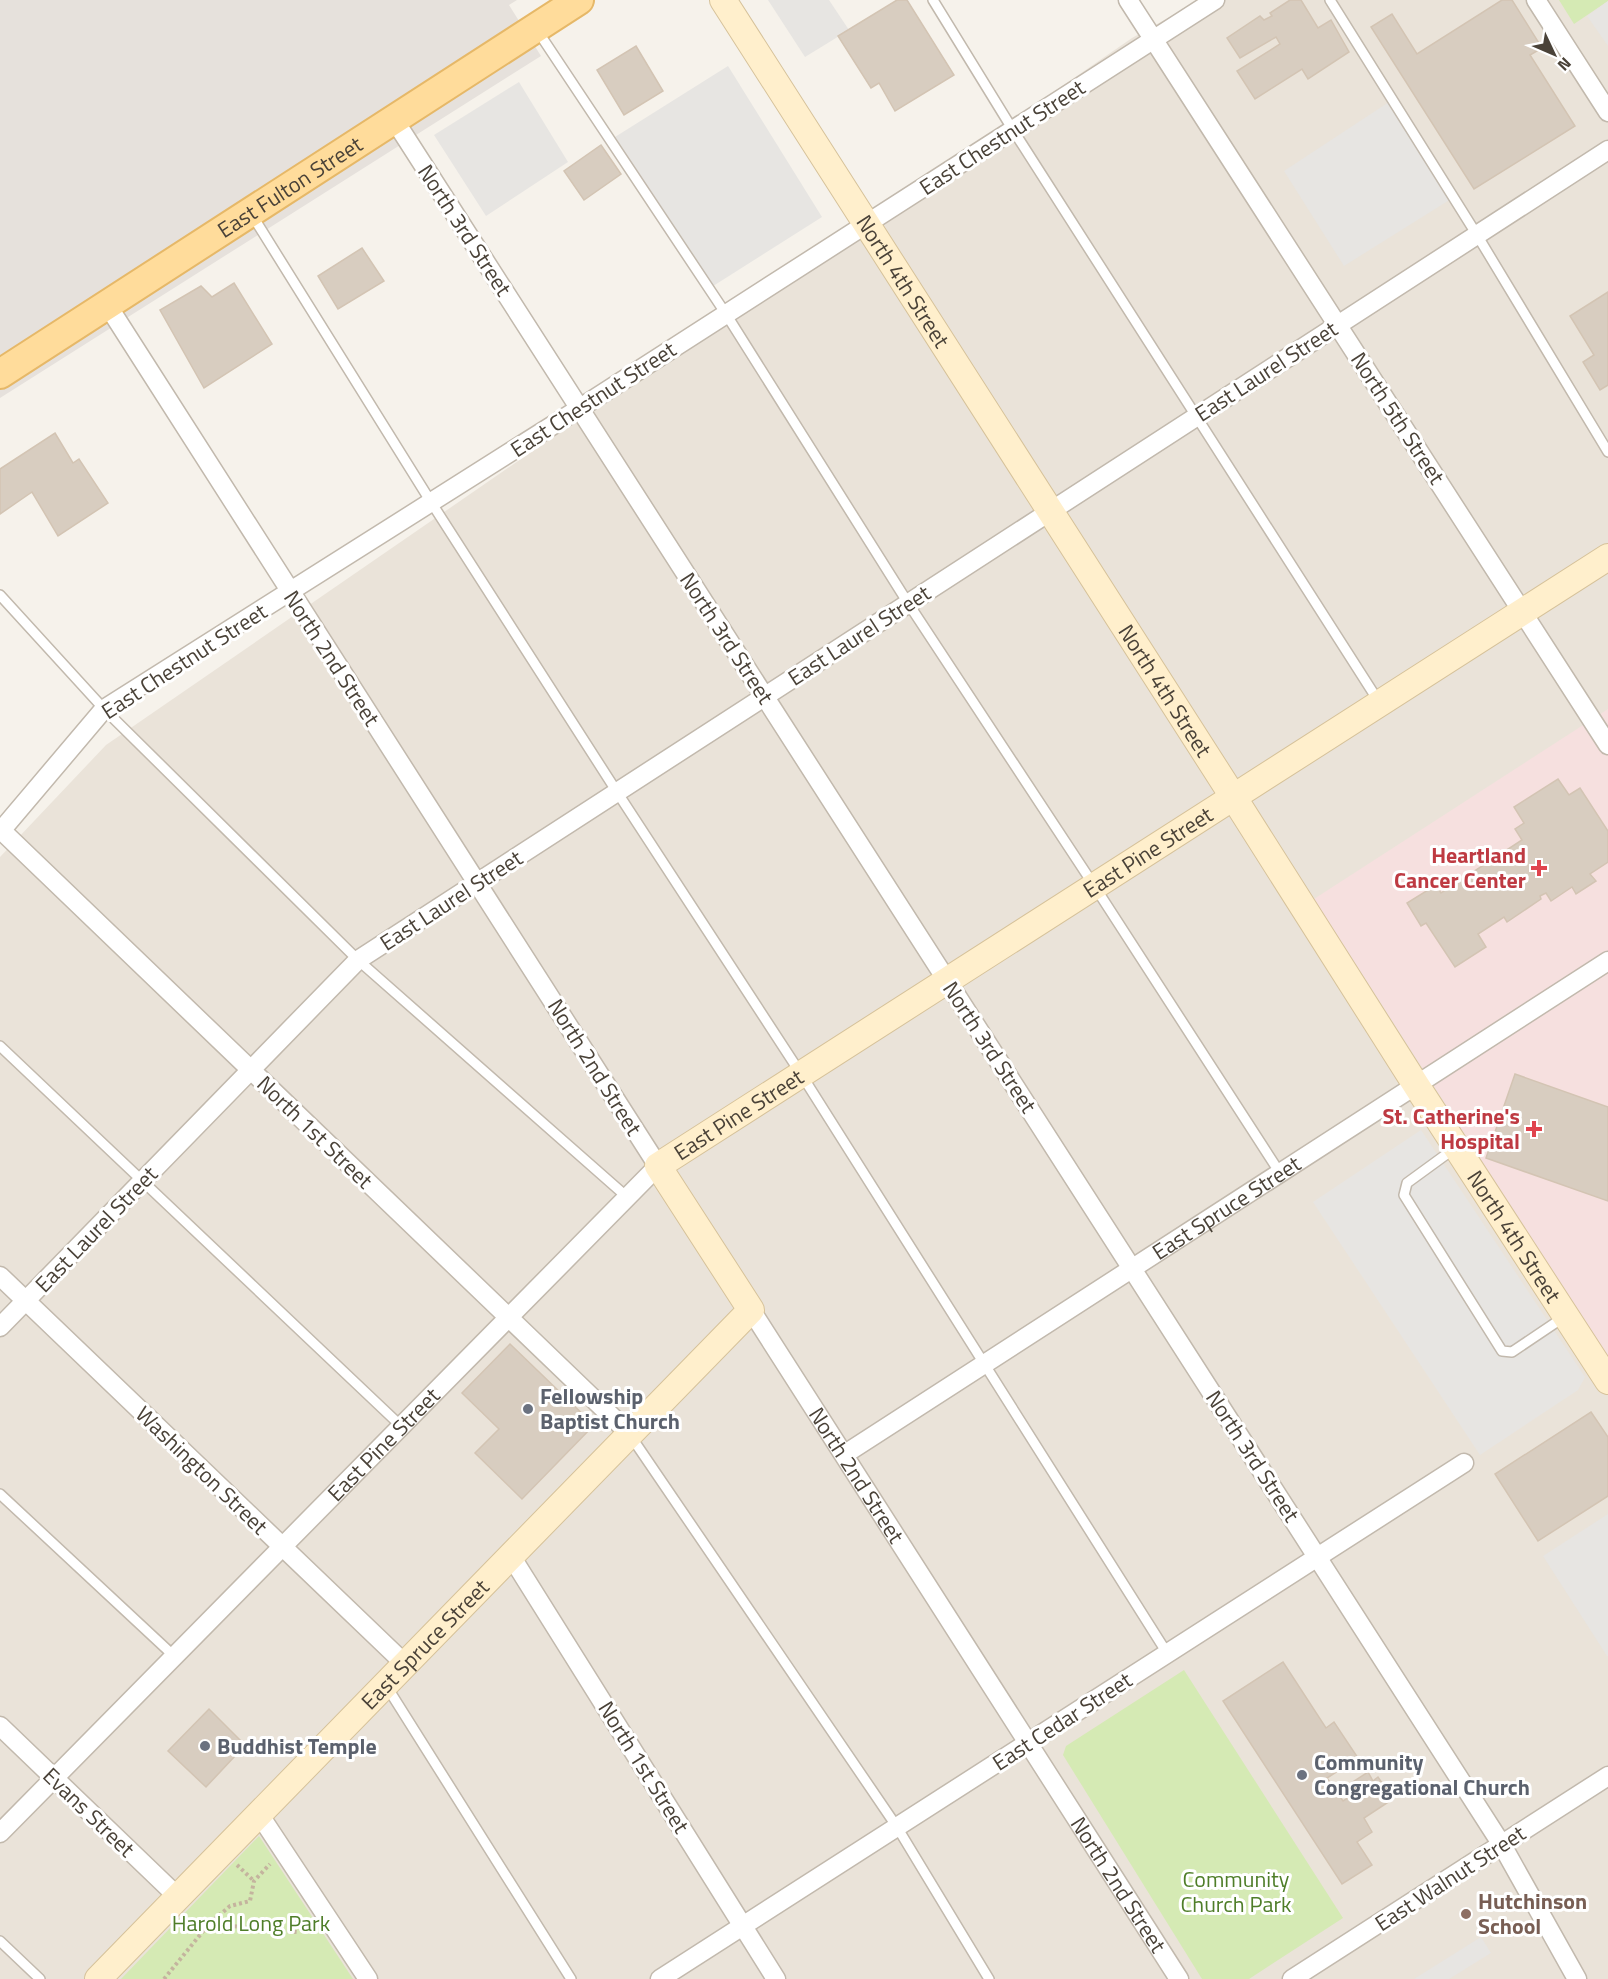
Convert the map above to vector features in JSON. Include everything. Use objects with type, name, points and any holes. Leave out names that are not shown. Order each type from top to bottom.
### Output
[{"type":"main road","name":"East Fulton Street","points":[[0,374],[395,121],[579,0]]},
{"type":"street","name":"North 4th Street","points":[[723,0],[1416,1085],[1608,1381]]},
{"type":"street","name":"North 5th Street","points":[[1128,0],[1608,745]]},
{"type":"street","name":"East Chestnut Street","points":[[0,830],[104,709],[1215,0]]},
{"type":"street","points":[[1536,0],[1608,112]]},
{"type":"street","name":"North 3rd Street","points":[[395,121],[1502,1845],[1577,1979]]},
{"type":"street","name":"East Laurel Street","points":[[0,1327],[358,960],[1608,150]]},
{"type":"street","name":"North 2nd Street","points":[[108,306],[1179,1979]]},
{"type":"street","name":"East Pine Street","points":[[0,1833],[658,1166],[1608,557]]},
{"type":"street","name":"North 1st Street","points":[[0,830],[630,1434]]},
{"type":"street","name":"East Spruce Street","points":[[845,1454],[1608,961]]},
{"type":"street","name":"Washington Street","points":[[0,1276],[405,1664]]},
{"type":"street","name":"East Spruce Street","points":[[98,1979],[751,1310]]},
{"type":"street","name":"East Cedar Street","points":[[660,1979],[1464,1463]]},
{"type":"street","name":"North 1st Street","points":[[512,1556],[776,1979]]},
{"type":"street","name":"Evans Street","points":[[0,1726],[178,1897]]},
{"type":"street","name":"East Walnut Street","points":[[1292,1979],[1608,1776]]},
{"type":"street","points":[[260,1814],[368,1979]]},
{"type":"lane","points":[[933,0],[1013,130],[1380,704]]},
{"type":"lane","points":[[1330,0],[1477,235],[1608,452]]},
{"type":"lane","points":[[536,28],[726,314],[908,603],[1280,1173]]},
{"type":"lane","points":[[251,213],[431,502],[801,1074],[1167,1653]]},
{"type":"lane","points":[[0,595],[104,709],[358,960],[627,1197]]},
{"type":"lane","points":[[0,1047],[401,1426]]},
{"type":"lane","points":[[1456,1147],[1407,1183],[1404,1196],[1502,1351],[1512,1352],[1566,1316]]},
{"type":"lane","points":[[630,1434],[897,1827],[989,1979]]},
{"type":"lane","points":[[0,1494],[174,1656]]},
{"type":"lane","points":[[386,1684],[571,1979]]},
{"type":"lane","points":[[0,1941],[40,1979]]},
{"type":"path","points":[[164,1979],[209,1924],[230,1906],[250,1901],[254,1881],[283,1850]]},
{"type":"path","points":[[209,1924],[297,1932]]},
{"type":"shaded area","points":[[0,0],[517,0],[509,5],[541,56],[0,398]]},
{"type":"shaded area","points":[[768,0],[829,0],[849,30],[805,57]]},
{"type":"shaded area","points":[[1200,0],[1608,0],[1608,1979],[0,1979],[0,857],[106,745],[1132,38]]},
{"type":"shaded area","points":[[1608,1],[1608,46],[1587,16]]},
{"type":"shaded area","points":[[728,66],[822,217],[710,288],[615,137]]},
{"type":"shaded area","points":[[519,82],[568,162],[486,216],[434,135]]},
{"type":"shaded area","points":[[1389,102],[1451,199],[1344,266],[1284,171]]},
{"type":"shaded area","name":"St. Catherine's Hospital","points":[[1608,709],[1608,1358],[1314,899]]},
{"type":"shaded area","points":[[1421,1130],[1585,1377],[1578,1390],[1480,1455],[1313,1202]]},
{"type":"shaded area","points":[[1608,1514],[1608,1656],[1607,1656],[1543,1556]]},
{"type":"shaded area","points":[[1481,1937],[1491,1953],[1449,1979],[1414,1979]]},
{"type":"green space","points":[[1559,0],[1608,0],[1608,1],[1574,24]]},
{"type":"green space","name":"Community Church Park","points":[[1184,1670],[1343,1918],[1249,1979],[1202,1979],[1063,1755],[1066,1746]]},
{"type":"green space","name":"Harold Long Park","points":[[259,1836],[353,1979],[121,1979]]},
{"type":"building","points":[[897,0],[907,0],[954,75],[895,111],[879,83],[871,88],[838,36]]},
{"type":"building","points":[[1290,0],[1301,0],[1318,28],[1331,20],[1349,52],[1308,79],[1302,69],[1255,99],[1237,71],[1280,44],[1276,37],[1240,58],[1227,38],[1260,16],[1264,20],[1272,16],[1270,13]]},
{"type":"building","points":[[1502,0],[1512,0],[1542,48],[1530,55],[1575,126],[1474,189],[1371,27],[1392,14],[1417,54]]},
{"type":"building","points":[[636,46],[663,91],[624,115],[597,70]]},
{"type":"building","points":[[601,145],[621,174],[584,200],[564,171]]},
{"type":"building","points":[[362,248],[384,281],[338,309],[318,276]]},
{"type":"building","points":[[234,283],[272,344],[204,388],[160,310],[201,286],[212,297]]},
{"type":"building","points":[[1608,292],[1608,385],[1600,390],[1583,362],[1594,355],[1570,316]]},
{"type":"building","points":[[55,433],[73,463],[79,459],[108,503],[58,536],[32,492],[0,514],[0,469]]},
{"type":"building","name":"Heartland Cancer Center","points":[[1558,779],[1569,795],[1580,788],[1608,831],[1608,862],[1590,874],[1596,881],[1576,894],[1572,887],[1551,901],[1546,893],[1540,896],[1541,899],[1507,922],[1504,917],[1478,934],[1486,947],[1455,967],[1426,923],[1421,926],[1407,903],[1436,885],[1441,893],[1522,840],[1515,829],[1524,823],[1514,807]]},
{"type":"building","points":[[1515,1074],[1608,1107],[1608,1201],[1486,1158]]},
{"type":"building","name":"Fellowship Baptist Church","points":[[510,1344],[594,1425],[522,1499],[475,1453],[499,1429],[462,1393]]},
{"type":"building","points":[[1591,1412],[1608,1437],[1608,1496],[1538,1541],[1495,1474]]},
{"type":"building","name":"Community Congregational Church","points":[[1283,1662],[1326,1728],[1334,1722],[1358,1758],[1327,1778],[1343,1801],[1351,1796],[1345,1787],[1368,1772],[1373,1781],[1378,1777],[1393,1799],[1364,1818],[1372,1832],[1357,1842],[1372,1865],[1342,1884],[1223,1701]]},
{"type":"building","name":"Buddhist Temple","points":[[209,1709],[241,1741],[231,1752],[235,1756],[206,1787],[168,1751]]},
{"type":"place","name":"Heartland Cancer Center","points":[[1539,868]]},
{"type":"place","name":"St. Catherine's Hospital","points":[[1534,1129]]},
{"type":"place","name":"Fellowship Baptist Church","points":[[528,1409]]},
{"type":"place","name":"Buddhist Temple","points":[[205,1746]]},
{"type":"place","name":"Community Congregational Church","points":[[1302,1775]]},
{"type":"place","name":"Hutchinson School","points":[[1466,1914]]}]
